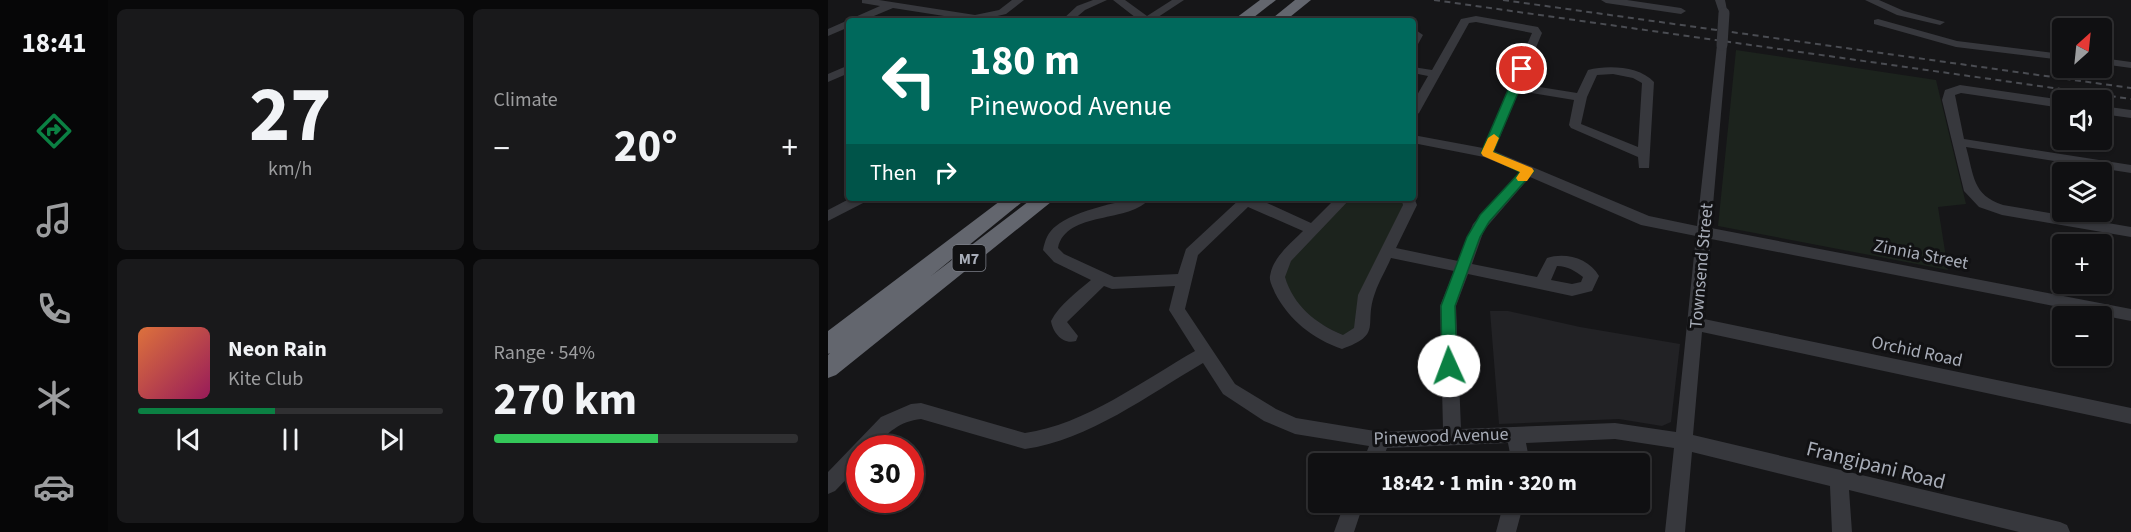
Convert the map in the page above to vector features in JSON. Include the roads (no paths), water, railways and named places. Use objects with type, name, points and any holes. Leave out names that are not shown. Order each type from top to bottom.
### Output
[{"type":"highway","points":[[1243,18],[1269,0]]},
{"type":"highway","points":[[1280,18],[1304,0]]},
{"type":"highway","name":"M7","points":[[828,344],[1013,201]]},
{"type":"highway","name":"M7","points":[[828,368],[1042,201]]},
{"type":"street","points":[[866,1],[975,18],[989,16],[1019,0]]},
{"type":"street","points":[[1069,18],[1081,8],[1102,0]]},
{"type":"street","points":[[1118,0],[1142,18]]},
{"type":"street","points":[[1151,18],[1179,0]]},
{"type":"street","points":[[1606,0],[1681,11]]},
{"type":"street","name":"Townsend Street","points":[[1675,532],[1722,45],[1724,13],[1720,0]]},
{"type":"street","points":[[1870,0],[1894,10],[1940,22]]},
{"type":"street","points":[[860,18],[892,5]]},
{"type":"street","points":[[1894,10],[1882,23],[1956,44],[2052,56]]},
{"type":"street","points":[[943,18],[950,14]]},
{"type":"street","points":[[1416,108],[1467,20],[1526,26],[1537,33],[1487,153]]},
{"type":"street","points":[[828,33],[846,24]]},
{"type":"street","points":[[2112,62],[2131,65]]},
{"type":"street","points":[[828,79],[846,70]]},
{"type":"street","points":[[1416,71],[1435,74]]},
{"type":"street","points":[[1595,71],[1636,75],[1646,80],[1649,85],[1643,159],[1576,126],[1581,97],[1588,76],[1595,71]]},
{"type":"street","points":[[1515,87],[1581,97]]},
{"type":"street","points":[[2052,103],[1960,89],[1952,91],[1948,100],[1971,191],[1978,200],[1990,207],[2131,232]]},
{"type":"street","points":[[2112,111],[2131,114]]},
{"type":"street","points":[[1416,140],[1487,153],[1647,221],[1704,232]]},
{"type":"street","points":[[1959,142],[2131,169]]},
{"type":"street","points":[[1452,436],[1448,306],[1474,237],[1485,218],[1528,171]]},
{"type":"street","points":[[828,216],[856,201]]},
{"type":"street","points":[[1138,201],[1128,207],[1080,218],[1052,240],[1050,245],[1053,253],[1101,279],[1122,284],[1182,280]]},
{"type":"street","name":"Pinewood Avenue","points":[[1246,201],[1194,249],[1182,280],[1177,310],[1229,389],[1282,422],[1307,429],[1381,440],[1615,431],[1682,441]]},
{"type":"street","points":[[1252,201],[1312,229]]},
{"type":"street","points":[[1341,201],[1281,263],[1277,277],[1279,286],[1306,321],[1342,342],[1356,337],[1362,330],[1366,295],[1410,205],[1409,201]]},
{"type":"street","name":"Zinnia Street","points":[[1704,232],[2131,315]]},
{"type":"street","points":[[1387,252],[1542,285]]},
{"type":"street","points":[[1070,336],[1060,328],[1062,316],[1101,279]]},
{"type":"street","name":"Orchid Road","points":[[1695,324],[2131,416]]},
{"type":"street","points":[[876,435],[892,419],[909,411],[921,411],[1025,441],[1042,440],[1070,428],[1204,354]]},
{"type":"street","points":[[1515,434],[1519,453]]},
{"type":"street","points":[[1376,453],[1381,440]]},
{"type":"street","name":"Frangipani Road","points":[[1682,441],[2060,532]]},
{"type":"street","points":[[828,485],[846,466]]},
{"type":"street","points":[[1839,479],[1842,532]]},
{"type":"street","points":[[1344,532],[1351,513]]},
{"type":"street","points":[[1506,532],[1511,513]]},
{"type":"railway","points":[[1434,0],[2131,99]]},
{"type":"railway","points":[[1503,0],[2131,88]]}]
